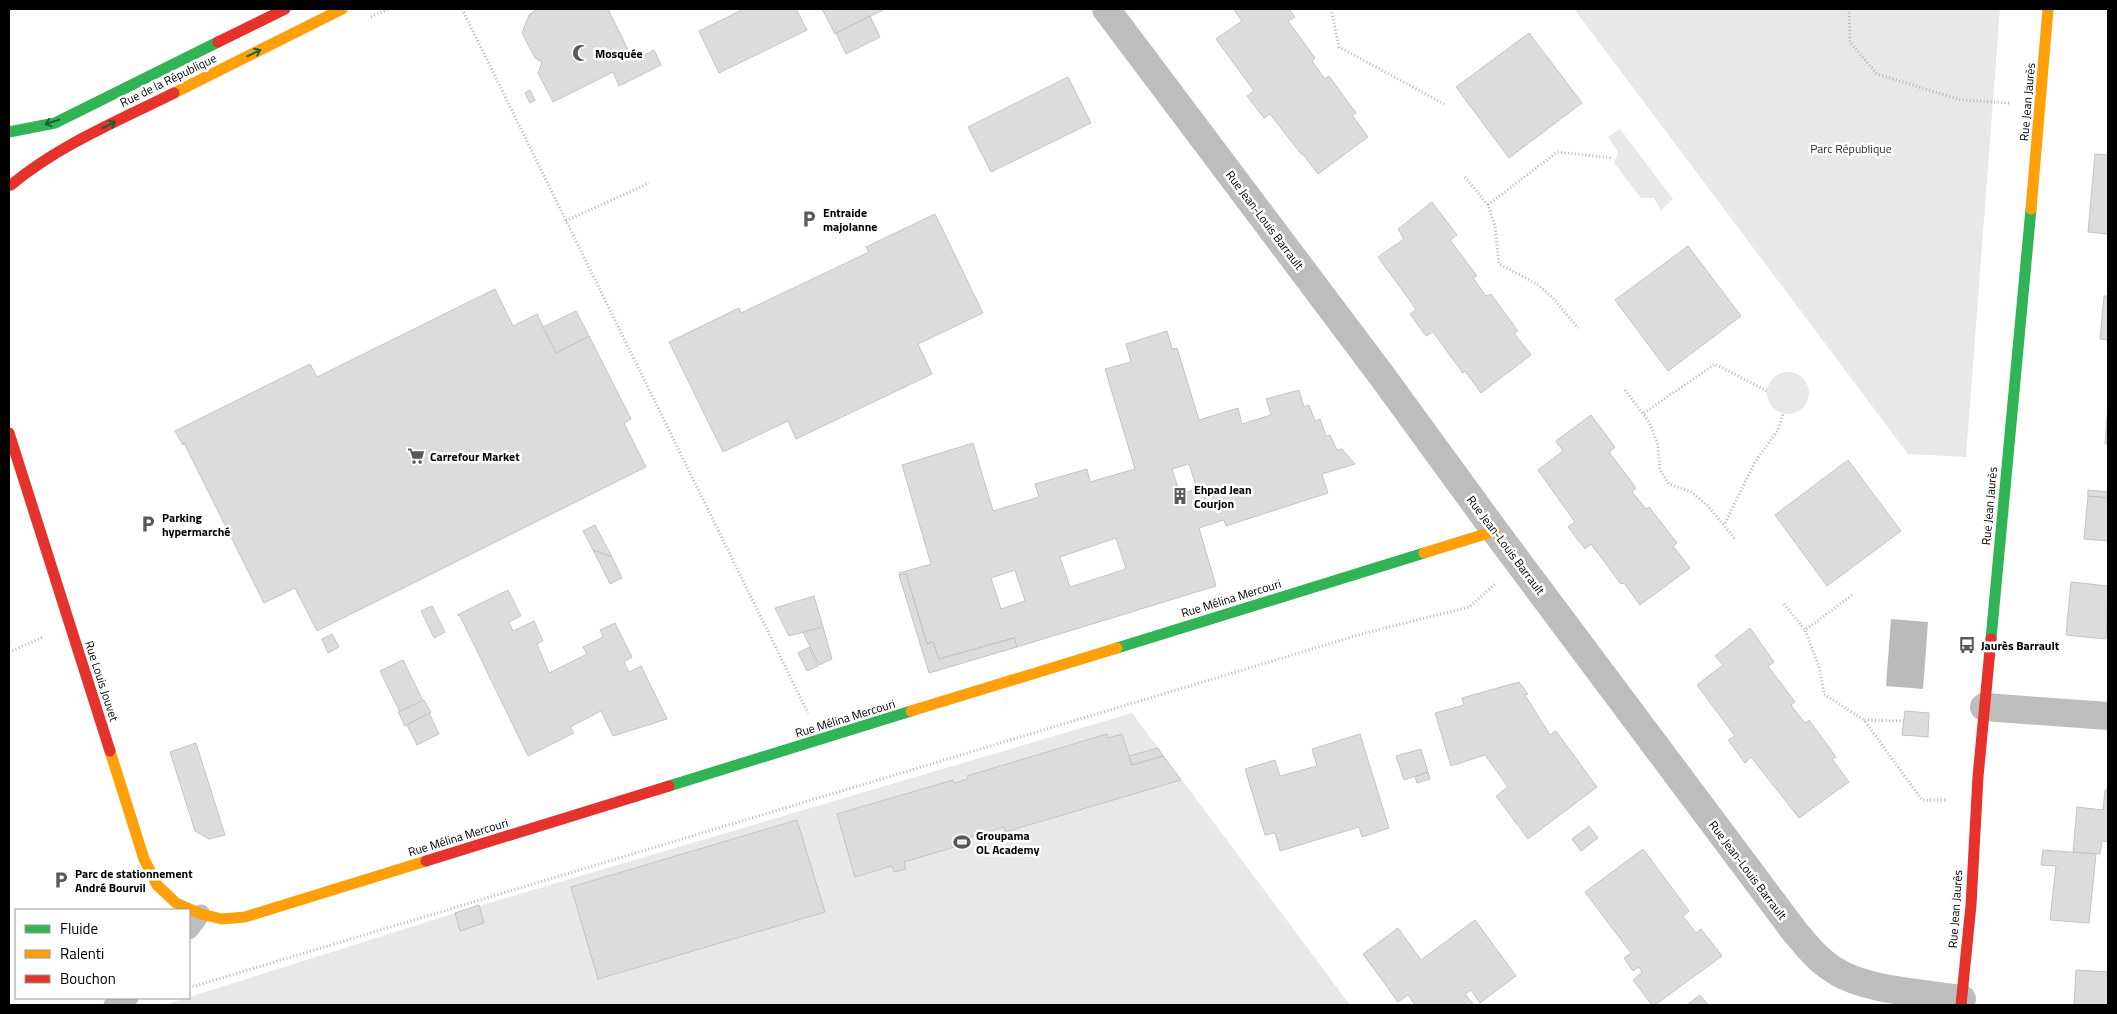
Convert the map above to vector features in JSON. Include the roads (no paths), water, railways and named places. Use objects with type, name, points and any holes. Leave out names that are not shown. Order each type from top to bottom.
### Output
[{"type":"street","name":"Rue de la République","points":[[9,132],[55,122],[284,9]]},
{"type":"street","name":"Rue de la République","points":[[10,184],[34,166],[65,147],[342,9]]},
{"type":"street","name":"Rue Jean-Louis Barrault","points":[[1106,9],[1382,376],[1517,561],[1780,913],[1814,954],[1835,971],[1858,980],[1885,988],[1961,1002]]},
{"type":"street","name":"Rue Jean Jaurès","points":[[1961,1002],[1971,905],[1984,708],[2041,104],[2048,9]]},
{"type":"street","name":"Rue Louis Jouvet","points":[[9,433],[144,859],[157,885],[176,903],[190,909]]},
{"type":"street","name":"Rue Mélina Mercouri","points":[[201,914],[222,919],[245,917],[1495,531]]},
{"type":"street","points":[[1984,708],[2108,716]]},
{"type":"street","name":"Rue Louis Jouvet","points":[[190,909],[201,914]]},
{"type":"lane","points":[[190,929],[201,914]]},
{"type":"lane","points":[[113,1005],[128,999]]},
{"type":"place","name":"Mosquée","points":[[581,53]]},
{"type":"place","name":"Entraide majolanne","points":[[809,219]]},
{"type":"place","name":"Carrefour Market","points":[[416,456]]},
{"type":"place","name":"Ehpad Jean Courjon","points":[[1180,496]]},
{"type":"place","name":"Parking hypermarché","points":[[148,524]]},
{"type":"place","name":"Jaurès Barrault","points":[[1967,645]]},
{"type":"place","name":"Groupama OL Academy","points":[[962,842]]},
{"type":"place","name":"Parc de stationnement André Bourvil","points":[[61,880]]},
{"type":"park label","name":"Parc République","points":[[1851,148]]}]
